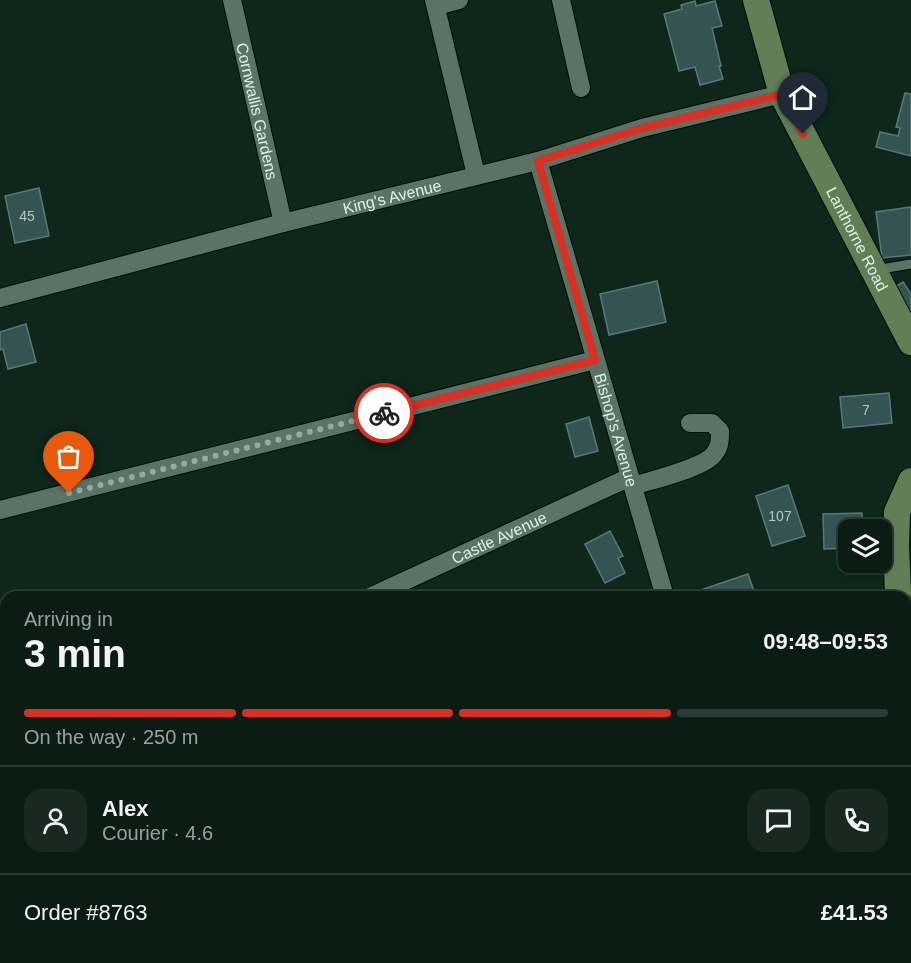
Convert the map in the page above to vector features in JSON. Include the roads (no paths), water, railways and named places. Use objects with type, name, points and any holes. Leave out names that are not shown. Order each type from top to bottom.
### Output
[{"type":"street","name":"Cornwallis Gardens","points":[[232,0],[283,223]]},
{"type":"street","points":[[459,0],[435,3],[476,175]]},
{"type":"street","points":[[561,0],[581,88]]},
{"type":"street","name":"Lanthorne Road","points":[[756,0],[783,94],[911,342]]},
{"type":"street","name":"King's Avenue","points":[[0,298],[283,223],[538,161],[642,128],[783,94]]},
{"type":"street","name":"Bishop's Avenue","points":[[538,161],[663,591]]},
{"type":"street","points":[[0,510],[595,360]]},
{"type":"street","name":"Castle Avenue","points":[[384,591],[632,482],[704,463],[714,455],[719,446],[720,431],[712,423],[690,423]]},
{"type":"street","points":[[899,591],[897,512],[911,481]]},
{"type":"lane","points":[[876,275],[887,268],[911,264]]}]
